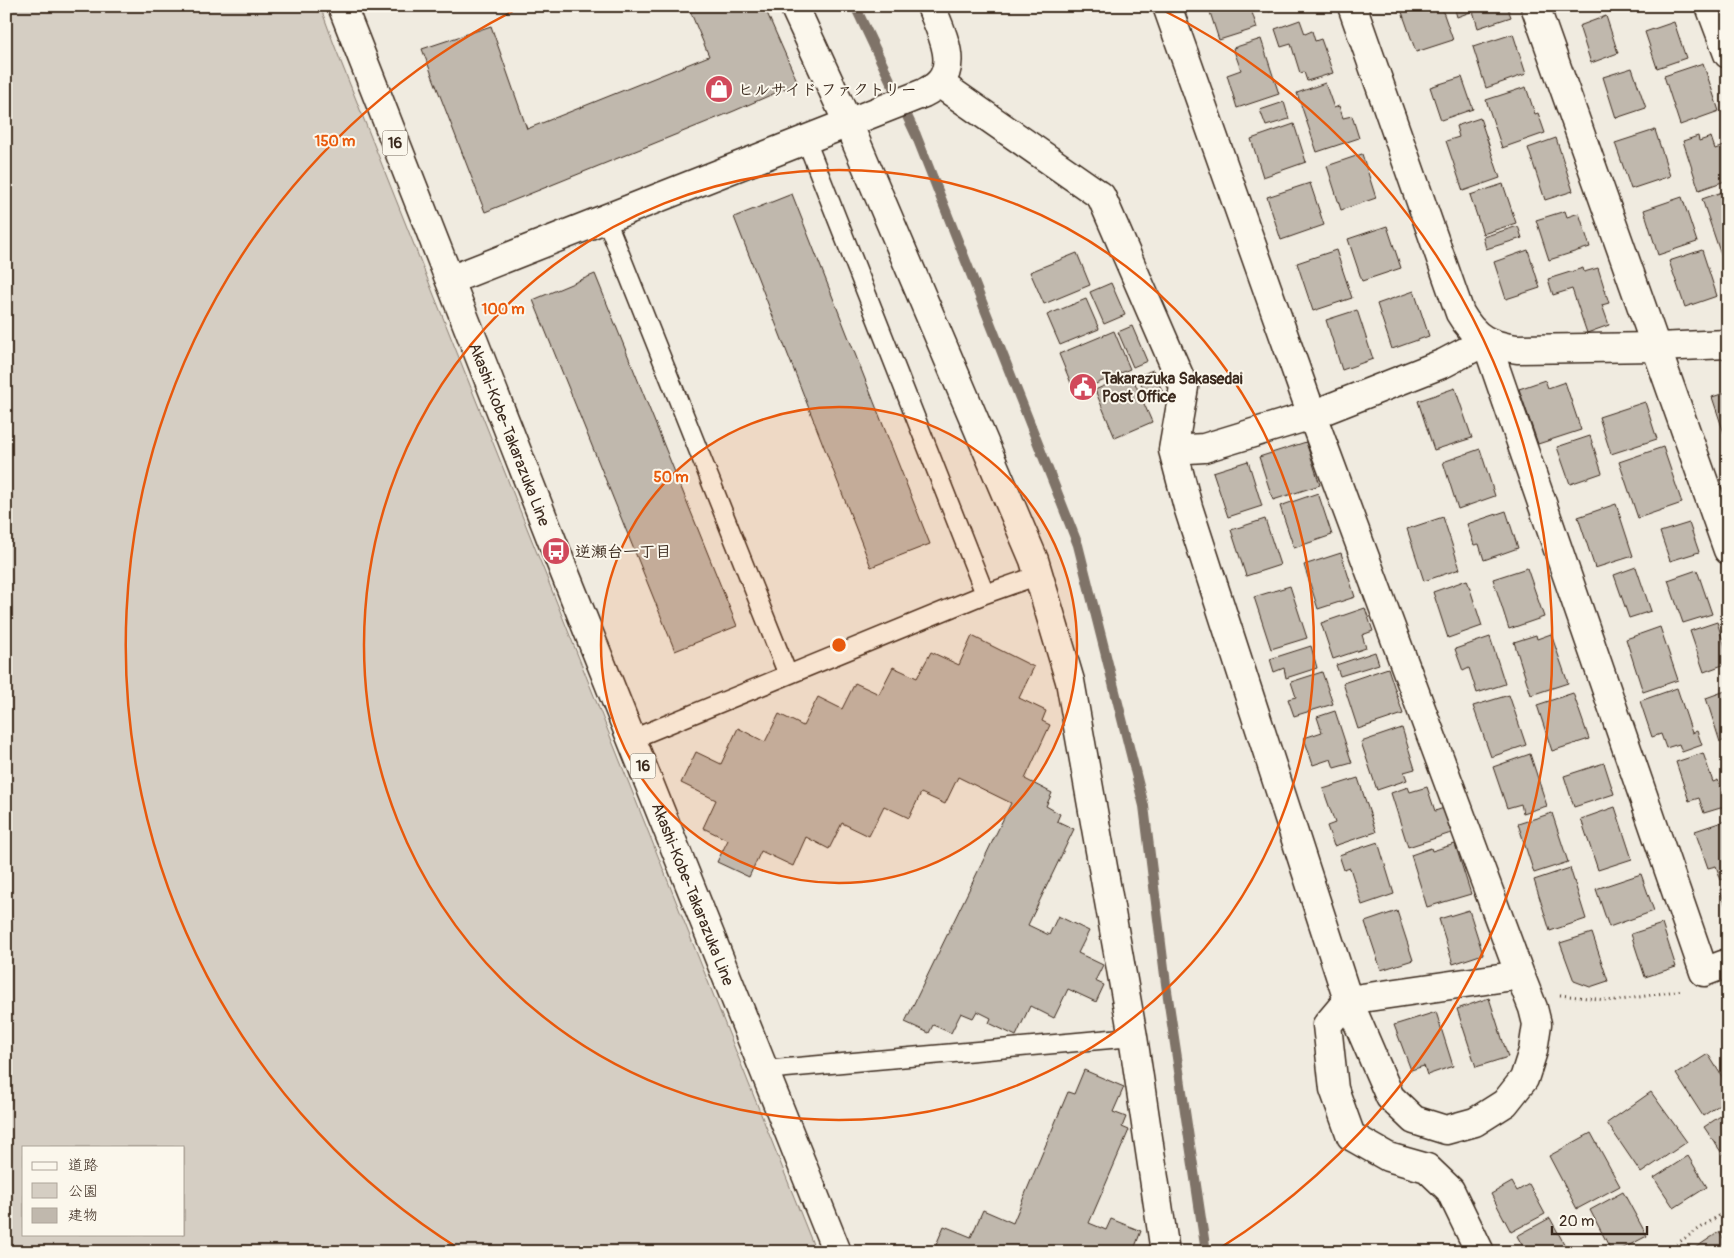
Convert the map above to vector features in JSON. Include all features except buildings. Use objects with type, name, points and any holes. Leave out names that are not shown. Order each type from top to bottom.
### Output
[{"type":"street","name":"Akashi-Kobe-Takarazuka Line","points":[[342,6],[837,1252]]},
{"type":"street","points":[[794,6],[851,122],[1039,575],[1070,681],[1133,1037],[1165,1252]]},
{"type":"street","points":[[450,280],[806,140],[931,88],[944,75],[947,63],[943,37],[931,6]]},
{"type":"street","points":[[931,88],[1101,196],[1184,387],[1173,450],[1191,517],[1348,1000],[1390,1097],[1414,1120],[1446,1130],[1475,1122],[1506,1103],[1524,1079],[1533,1051],[1537,1024],[1533,1008],[1312,414],[1167,6]]},
{"type":"street","points":[[1352,6],[1460,313],[1468,327],[1478,336],[1500,347],[1517,348],[1657,347],[1728,344]]},
{"type":"street","points":[[1535,6],[1728,550]]},
{"type":"street","points":[[1710,6],[1728,54]]},
{"type":"street","points":[[1173,450],[1204,448],[1312,414],[1444,363],[1486,341]]},
{"type":"street","points":[[1486,341],[1704,972],[1728,963]]},
{"type":"street","points":[[1480,1252],[1450,1190],[1427,1168],[1388,1157],[1351,1136],[1334,1089],[1327,1025],[1348,1000],[1520,975]]},
{"type":"lane","points":[[806,140],[985,594]]},
{"type":"lane","points":[[606,219],[788,675]]},
{"type":"lane","points":[[632,739],[985,594],[1039,575]]},
{"type":"lane","points":[[764,1070],[1133,1037]]},
{"type":"path","points":[[1558,995],[1615,1001],[1682,990]]},
{"type":"path","points":[[1664,1252],[1724,1213]]},
{"type":"green space","points":[[6,6],[320,6],[816,1252],[6,1252]]},
{"type":"waterway","points":[[855,6],[916,135],[1078,545],[1144,806],[1166,984],[1206,1252]]},
{"type":"place","name":"ヒルサイド ファクトリー","points":[[719,89]]},
{"type":"place","name":"Takarazuka Sakasedai Post Office","points":[[1083,387]]},
{"type":"place","name":"逆瀬台一丁目","points":[[556,551]]}]
